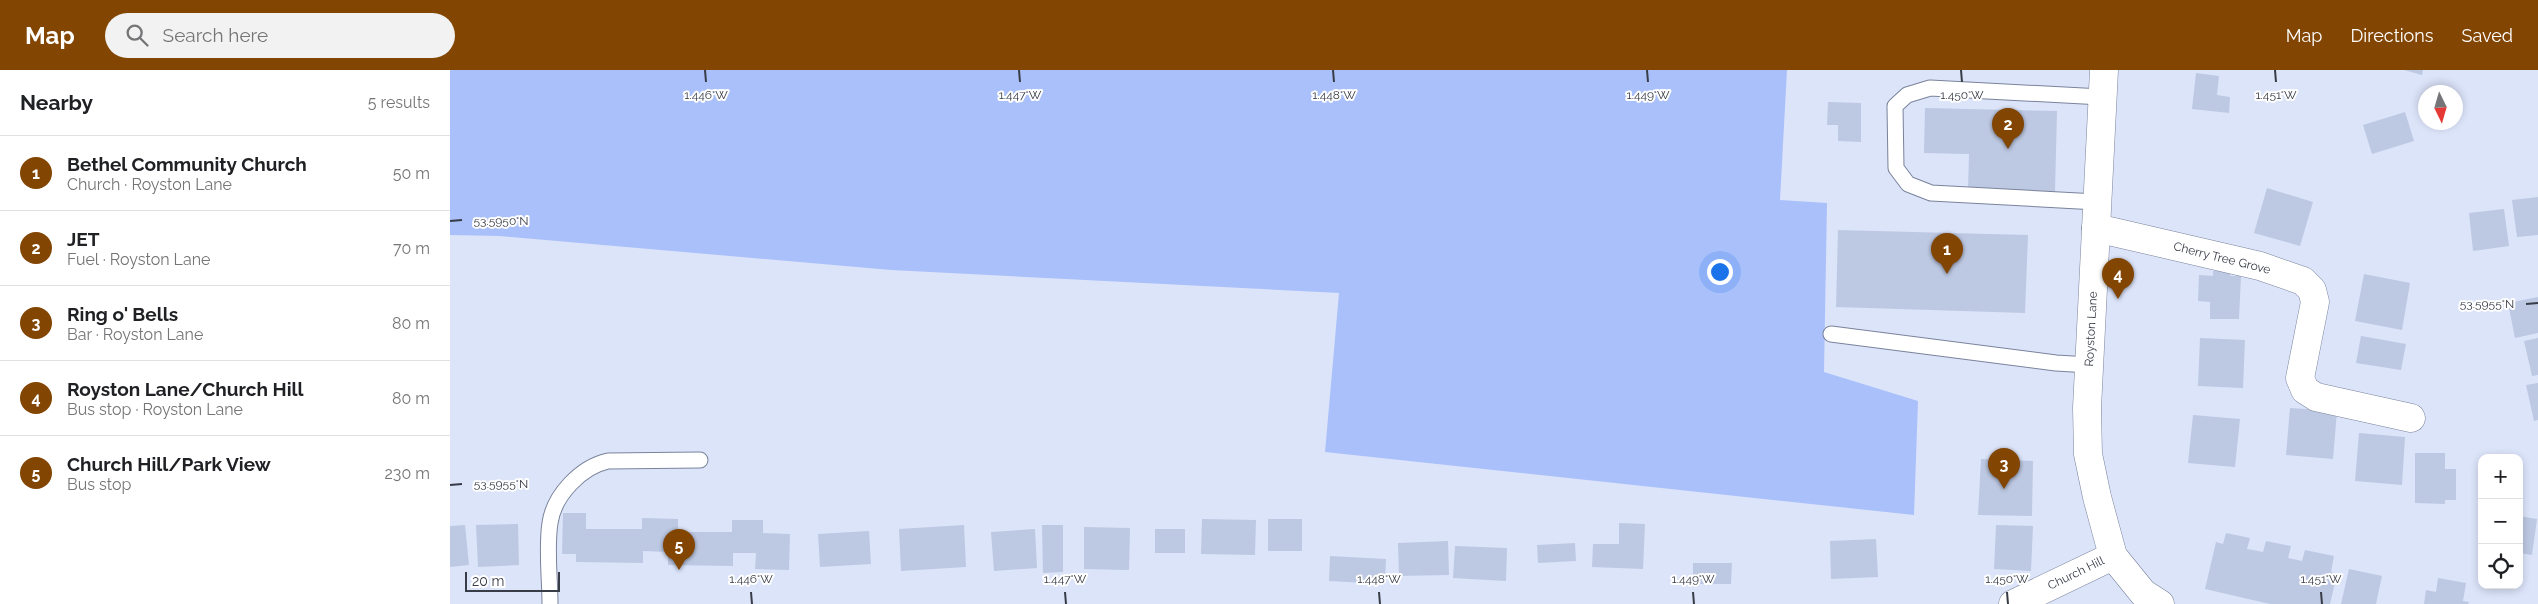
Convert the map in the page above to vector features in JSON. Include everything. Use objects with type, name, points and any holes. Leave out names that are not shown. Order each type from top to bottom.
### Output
[{"type":"main road","name":"Royston Lane","points":[[2104,70],[2089,365],[2088,454],[2098,505],[2113,556]]},
{"type":"main road","name":"Cherry Tree Grove","points":[[2096,215],[2302,281],[2312,290],[2315,302],[2300,378],[2304,390],[2316,398],[2411,418]]},
{"type":"main road","name":"Church Hill","points":[[2017,603],[2113,556]]},
{"type":"main road","points":[[2113,556],[2143,592],[2160,604]]},
{"type":"lane","points":[[2096,215],[1931,192],[1908,184],[1896,168],[1895,106],[1907,95],[1930,88],[2102,97]]},
{"type":"lane","points":[[1831,334],[2056,363],[2089,365]]},
{"type":"lane","points":[[550,604],[550,521],[567,487],[597,463],[608,461],[700,460]]},
{"type":"shaded area","points":[[450,70],[1787,70],[1780,200],[1827,203],[1824,372],[1918,401],[1914,515],[1325,452],[1339,293],[891,270],[499,236],[450,235]]},
{"type":"building","points":[[2404,70],[2423,70],[2422,75]]},
{"type":"building","points":[[2196,73],[2219,76],[2217,95],[2230,97],[2229,113],[2192,109]]},
{"type":"building","points":[[1828,102],[1861,103],[1861,142],[1838,141],[1838,125],[1827,125]]},
{"type":"building","points":[[1925,108],[2057,111],[2055,192],[1968,189],[1969,154],[1924,153]]},
{"type":"building","points":[[2405,112],[2414,141],[2372,154],[2363,125]]},
{"type":"building","points":[[2267,188],[2313,202],[2300,246],[2254,233]]},
{"type":"building","points":[[2538,197],[2538,235],[2517,237],[2512,200]]},
{"type":"building","points":[[2504,209],[2509,246],[2473,251],[2469,213]]},
{"type":"building","points":[[1838,230],[2028,235],[2025,313],[1836,307]]},
{"type":"building","points":[[2213,271],[2231,271],[2230,276],[2241,276],[2239,319],[2210,319],[2210,302],[2198,301],[2199,275],[2213,276]]},
{"type":"building","points":[[2364,274],[2410,283],[2402,330],[2355,321]]},
{"type":"building","points":[[2538,297],[2538,333],[2515,338],[2508,303]]},
{"type":"building","points":[[2361,336],[2406,344],[2401,370],[2356,363]]},
{"type":"building","points":[[2200,338],[2245,340],[2243,388],[2198,386]]},
{"type":"building","points":[[2538,338],[2538,375],[2532,376],[2524,341]]},
{"type":"building","points":[[2538,383],[2538,420],[2534,421],[2526,385]]},
{"type":"building","points":[[2290,408],[2337,411],[2333,459],[2286,455]]},
{"type":"building","points":[[2193,415],[2240,419],[2235,467],[2188,463]]},
{"type":"building","points":[[2359,433],[2405,437],[2402,485],[2355,481]]},
{"type":"building","points":[[2415,453],[2445,453],[2445,469],[2456,469],[2456,500],[2445,500],[2445,504],[2415,503]]},
{"type":"building","points":[[1981,459],[2033,461],[2032,516],[1978,515]]},
{"type":"building","points":[[563,513],[586,513],[586,529],[642,529],[642,518],[678,519],[678,532],[732,532],[732,520],[763,520],[763,533],[790,534],[789,570],[755,569],[756,553],[733,553],[733,566],[668,565],[668,552],[643,551],[643,563],[576,562],[576,554],[562,554]]},
{"type":"building","points":[[2523,517],[2537,519],[2532,555],[2523,554]]},
{"type":"building","points":[[1202,519],[1256,520],[1255,555],[1201,554]]},
{"type":"building","points":[[1268,519],[1302,519],[1302,551],[1268,551]]},
{"type":"building","points":[[1619,523],[1645,524],[1643,569],[1592,567],[1593,544],[1619,544]]},
{"type":"building","points":[[518,524],[519,565],[478,567],[476,525]]},
{"type":"building","points":[[465,525],[469,565],[450,567],[450,526]]},
{"type":"building","points":[[964,525],[966,567],[901,571],[899,529]]},
{"type":"building","points":[[1042,525],[1063,525],[1063,572],[1043,573]]},
{"type":"building","points":[[1996,525],[2033,526],[2031,571],[1994,569]]},
{"type":"building","points":[[1084,527],[1130,528],[1129,570],[1084,569]]},
{"type":"building","points":[[1035,529],[1037,568],[994,571],[991,532]]},
{"type":"building","points":[[1155,529],[1185,529],[1185,553],[1155,553]]},
{"type":"building","points":[[869,531],[871,564],[820,567],[818,534]]},
{"type":"building","points":[[2226,533],[2250,538],[2247,549],[2263,552],[2266,541],[2291,546],[2288,558],[2302,561],[2305,550],[2334,556],[2331,572],[2337,574],[2330,604],[2270,604],[2205,589],[2216,542],[2223,544]]},
{"type":"building","points":[[1876,539],[1878,577],[1831,579],[1830,541]]},
{"type":"building","points":[[1448,541],[1449,575],[1399,576],[1398,543]]},
{"type":"building","points":[[1575,543],[1576,561],[1538,563],[1537,545]]},
{"type":"building","points":[[1455,546],[1507,548],[1506,581],[1453,578]]},
{"type":"building","points":[[1330,556],[1386,559],[1385,584],[1329,581]]},
{"type":"building","points":[[1693,563],[1732,563],[1731,584],[1693,584]]},
{"type":"building","points":[[2349,569],[2382,576],[2376,604],[2341,604]]},
{"type":"building","points":[[2438,578],[2466,583],[2463,601],[2469,602],[2468,604],[2424,604],[2426,590],[2436,592]]},
{"type":"place","name":"JET","points":[[2008,149]]},
{"type":"place","name":"Bethel Community Church","points":[[1947,274]]},
{"type":"place","name":"Royston Lane/Church Hill","points":[[2118,299]]},
{"type":"place","name":"Ring o' Bells","points":[[2004,489]]},
{"type":"place","name":"Church Hill/Park View","points":[[679,570]]}]
